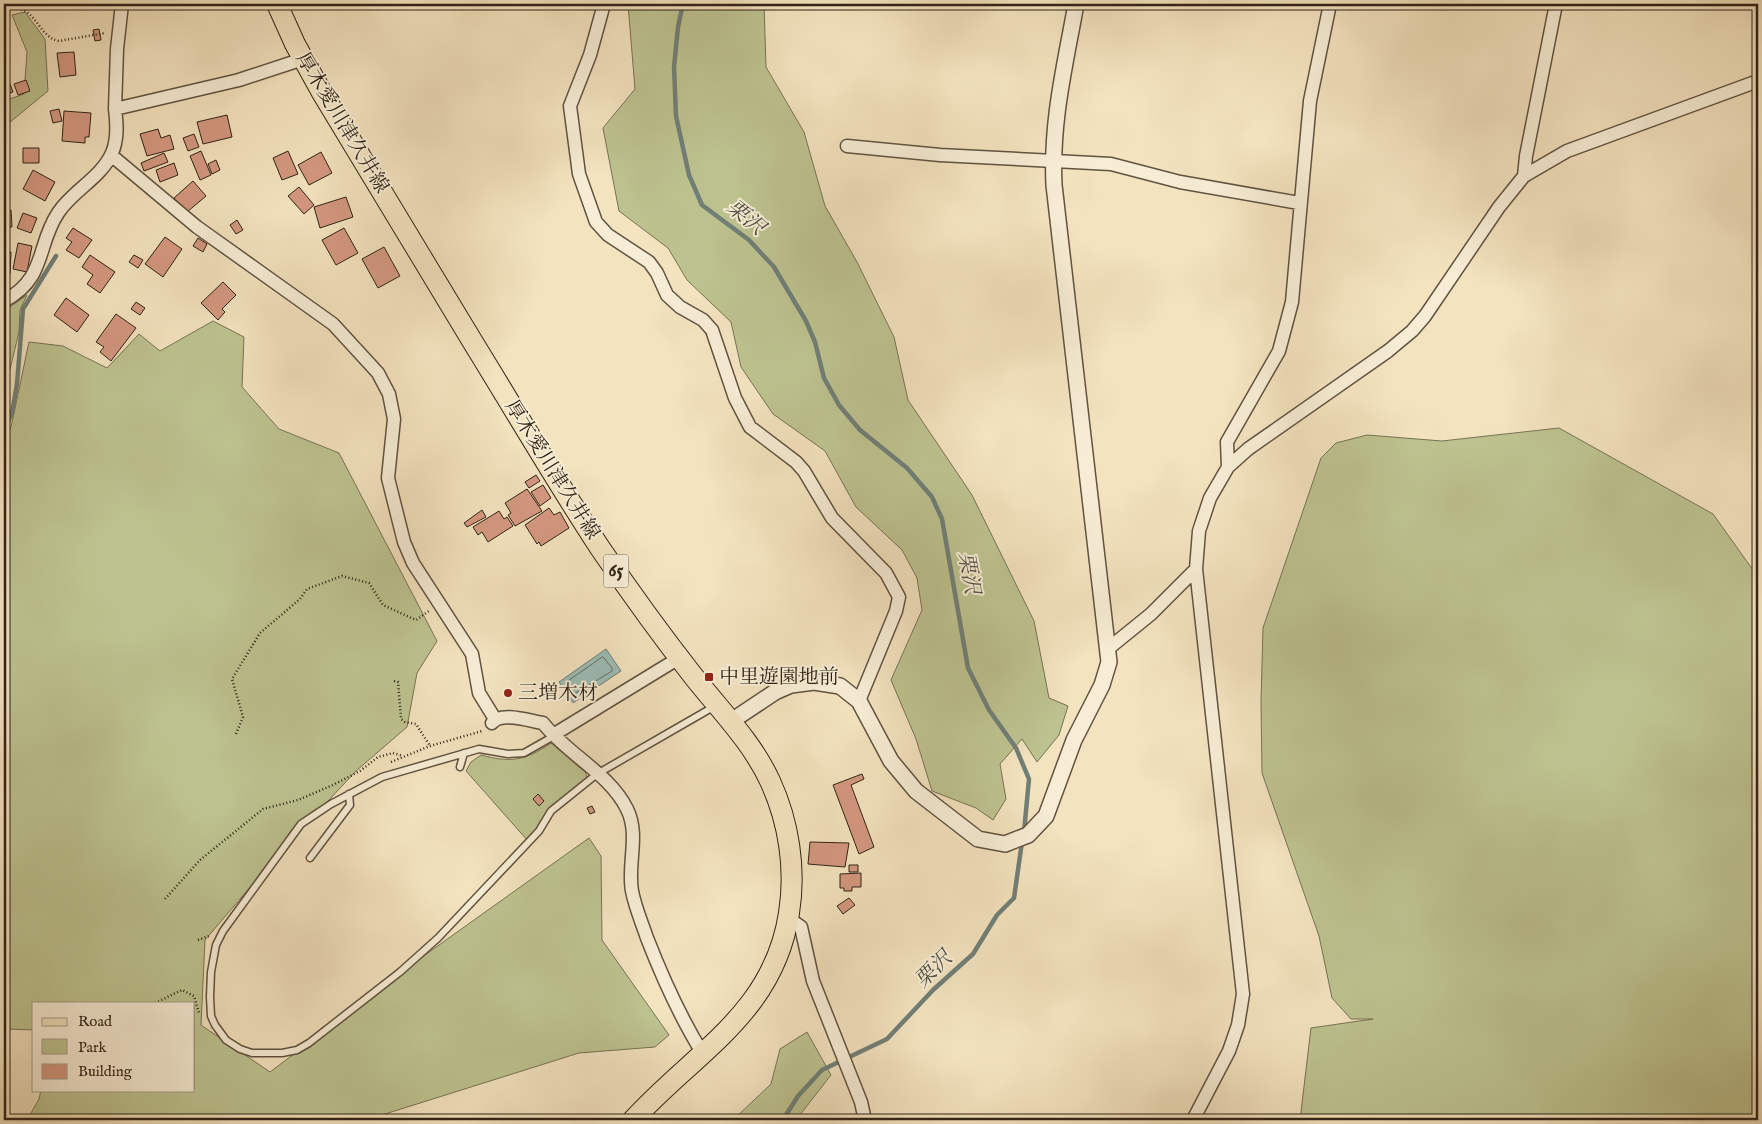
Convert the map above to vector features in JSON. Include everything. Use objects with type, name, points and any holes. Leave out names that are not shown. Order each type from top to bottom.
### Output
[{"type":"main road","name":"厚木愛川津久井線","points":[[277,4],[303,59],[554,476],[638,603],[764,769],[783,814],[790,858],[788,918],[779,950],[762,987],[742,1015],[633,1120]]},
{"type":"street","points":[[4,301],[23,288],[34,273],[59,212],[111,155],[116,140],[115,108],[122,4]]},
{"type":"street","points":[[604,4],[590,55],[570,106],[579,174],[596,222],[608,236],[649,262],[657,273],[667,295],[709,326],[716,336],[735,398],[750,427],[800,466],[832,518],[873,558],[896,590],[899,597],[896,611],[859,700]]},
{"type":"street","points":[[730,722],[775,692],[797,684],[814,682],[840,686],[859,700],[891,761],[916,791],[978,839],[997,844],[1023,838],[1046,816],[1051,806],[1074,740],[1107,673],[1109,648],[1061,253],[1053,162],[1060,82],[1076,4]]},
{"type":"street","points":[[1228,467],[1227,442],[1266,376],[1285,334],[1292,302],[1299,203],[1310,101],[1330,4]]},
{"type":"street","points":[[1524,176],[1526,156],[1556,4]]},
{"type":"street","points":[[115,108],[231,82],[303,59]]},
{"type":"street","points":[[1193,1120],[1229,1051],[1238,1025],[1243,994],[1196,569],[1199,531],[1213,491],[1228,467],[1248,449],[1388,352],[1412,331],[1425,316],[1498,207],[1524,176],[1567,151],[1758,81]]},
{"type":"street","points":[[847,146],[940,155],[1111,164],[1180,182],[1299,203]]},
{"type":"street","points":[[111,155],[197,227],[333,324],[378,373],[389,394],[394,419],[389,486],[407,549],[439,605],[472,654],[479,693],[494,721],[503,717],[543,722],[553,736],[597,774],[622,800],[628,812],[634,837],[630,872],[636,906],[672,999],[703,1054]]},
{"type":"street","points":[[1109,648],[1151,614],[1196,569]]},
{"type":"street","points":[[553,736],[679,658]]},
{"type":"street","points":[[788,918],[801,927],[813,981],[862,1102],[865,1120]]},
{"type":"lane","points":[[553,736],[524,753],[508,754],[479,749],[382,776],[301,824],[220,937],[211,972],[211,1016],[226,1040],[240,1049],[252,1053],[282,1053],[297,1050],[316,1038],[400,972],[438,938],[540,831],[551,811],[597,774],[716,705]]},
{"type":"lane","points":[[460,767],[464,753]]},
{"type":"lane","points":[[310,858],[350,805],[349,794]]},
{"type":"path","points":[[4,9],[16,8],[30,14],[53,40],[58,41],[104,32],[119,33]]},
{"type":"path","points":[[236,734],[243,717],[232,679],[260,633],[300,599],[307,589],[342,576],[369,583],[383,605],[416,620],[439,605]]},
{"type":"path","points":[[394,681],[398,682],[401,719],[416,724],[430,746]]},
{"type":"path","points":[[382,776],[380,771],[384,766],[403,756],[430,746],[487,730],[494,721]]},
{"type":"path","points":[[164,899],[200,860],[263,810],[298,800],[333,785],[360,771],[378,757],[393,753],[403,756]]},
{"type":"path","points":[[157,1002],[182,990],[189,992],[194,996],[201,1019]]},
{"type":"green space","points":[[628,4],[764,4],[766,67],[804,132],[825,206],[857,262],[894,337],[908,400],[972,495],[1034,621],[1049,698],[1068,706],[1059,735],[1037,762],[1022,739],[1000,764],[1006,799],[993,820],[976,808],[932,791],[916,739],[891,680],[922,610],[917,578],[902,550],[856,507],[825,451],[773,414],[741,367],[731,322],[687,280],[668,248],[619,211],[603,128],[635,89]]},
{"type":"green space","points":[[25,12],[45,39],[48,91],[4,127],[4,101],[24,94],[27,52],[12,15]]},
{"type":"green space","points":[[27,295],[20,310],[19,332],[4,394],[4,311]]},
{"type":"green space","points":[[213,321],[244,337],[242,387],[279,429],[339,453],[437,641],[417,673],[407,727],[356,771],[275,858],[205,940],[201,1025],[270,1072],[432,950],[589,838],[601,856],[602,940],[669,1035],[655,1047],[579,1053],[366,1120],[27,1120],[39,1099],[41,1092],[195,1092],[195,1002],[32,1002],[32,1030],[8,1029],[4,1031],[4,441],[11,427],[29,342],[63,346],[107,368],[139,334],[160,351]]},
{"type":"green space","points":[[1559,428],[1713,514],[1758,577],[1758,1120],[1300,1120],[1311,1028],[1373,1019],[1351,1019],[1332,998],[1319,936],[1262,773],[1263,628],[1321,458],[1336,443],[1367,435],[1442,441]]},
{"type":"green space","points":[[551,743],[586,773],[587,780],[574,791],[528,841],[466,771],[471,762],[481,755],[501,759],[518,759],[533,754]]},
{"type":"green space","points":[[807,1032],[831,1075],[796,1120],[733,1120],[771,1084],[780,1049]]},
{"type":"water","points":[[606,649],[621,671],[573,703],[559,682]]},
{"type":"building","points":[[99,29],[101,40],[95,41],[93,30]]},
{"type":"building","points":[[74,52],[76,75],[60,77],[57,53]]},
{"type":"building","points":[[4,68],[13,92],[4,95]]},
{"type":"building","points":[[26,80],[30,91],[18,95],[14,84]]},
{"type":"building","points":[[59,109],[62,121],[53,123],[50,111]]},
{"type":"building","points":[[64,111],[91,113],[89,137],[85,137],[85,143],[62,141]]},
{"type":"building","points":[[227,115],[232,137],[203,144],[197,122]]},
{"type":"building","points":[[158,129],[161,138],[170,135],[174,149],[147,156],[140,134]]},
{"type":"building","points":[[194,134],[199,147],[188,151],[183,138]]},
{"type":"building","points":[[23,148],[39,148],[39,163],[23,163]]},
{"type":"building","points":[[201,151],[211,175],[200,180],[190,156]]},
{"type":"building","points":[[288,151],[298,174],[282,180],[273,158]]},
{"type":"building","points":[[321,152],[332,173],[309,185],[298,165]]},
{"type":"building","points":[[164,153],[168,162],[144,171],[141,163]]},
{"type":"building","points":[[216,160],[220,170],[212,174],[208,164]]},
{"type":"building","points":[[174,163],[178,175],[160,182],[156,170]]},
{"type":"building","points":[[33,170],[55,182],[45,201],[23,189]]},
{"type":"building","points":[[193,181],[206,196],[187,212],[174,198]]},
{"type":"building","points":[[299,187],[314,205],[304,214],[288,196]]},
{"type":"building","points":[[346,197],[353,217],[320,228],[314,207]]},
{"type":"building","points":[[11,210],[12,227],[4,227],[4,211]]},
{"type":"building","points":[[23,213],[37,218],[31,233],[17,228]]},
{"type":"building","points":[[237,220],[243,230],[236,234],[230,225]]},
{"type":"building","points":[[73,228],[92,240],[79,258],[66,250],[72,242],[66,238]]},
{"type":"building","points":[[344,228],[358,253],[336,265],[322,240]]},
{"type":"building","points":[[165,237],[182,249],[163,277],[145,264]]},
{"type":"building","points":[[198,238],[207,244],[203,252],[193,246]]},
{"type":"building","points":[[18,243],[32,246],[27,272],[13,269]]},
{"type":"building","points":[[384,247],[400,276],[378,288],[362,259]]},
{"type":"building","points":[[4,252],[11,252],[10,274],[4,274]]},
{"type":"building","points":[[90,255],[115,272],[100,293],[87,284],[93,275],[82,267]]},
{"type":"building","points":[[134,255],[143,260],[138,268],[129,262]]},
{"type":"building","points":[[223,282],[236,295],[222,309],[225,312],[218,320],[201,303]]},
{"type":"building","points":[[66,298],[89,315],[77,332],[54,315]]},
{"type":"building","points":[[136,302],[145,308],[140,315],[131,309]]},
{"type":"building","points":[[116,314],[136,328],[111,361],[100,352],[104,347],[96,342]]},
{"type":"building","points":[[536,475],[540,481],[529,488],[525,482]]},
{"type":"building","points":[[543,485],[551,498],[540,506],[531,492]]},
{"type":"building","points":[[527,489],[542,511],[515,526],[508,515],[511,513],[505,503]]},
{"type":"building","points":[[549,508],[554,515],[560,512],[569,528],[541,546],[539,542],[537,544],[525,525]]},
{"type":"building","points":[[482,510],[486,517],[467,527],[464,523]]},
{"type":"building","points":[[499,511],[504,519],[507,517],[513,526],[488,542],[482,532],[478,535],[473,527]]},
{"type":"building","points":[[862,774],[864,779],[851,785],[874,847],[859,854],[833,785]]},
{"type":"building","points":[[538,794],[544,801],[539,806],[533,799]]},
{"type":"building","points":[[592,806],[595,812],[590,814],[587,808]]},
{"type":"building","points":[[810,842],[849,843],[845,867],[808,864]]},
{"type":"building","points":[[849,865],[858,865],[858,872],[849,872]]},
{"type":"building","points":[[861,873],[861,887],[852,887],[852,891],[844,891],[844,888],[840,888],[840,874]]},
{"type":"building","points":[[849,898],[855,905],[843,914],[837,906]]},
{"type":"waterway","name":"栗沢","points":[[683,4],[678,27],[674,67],[676,116],[689,175],[702,205],[749,240],[774,267],[806,321],[815,342],[824,378],[839,405],[860,430],[907,468],[932,497],[942,519],[968,668],[989,710],[1016,748],[1029,779],[1024,832]]},
{"type":"waterway","points":[[4,431],[12,413],[17,384],[23,309],[56,256]]},
{"type":"waterway","name":"栗沢","points":[[783,1120],[798,1096],[822,1070],[887,1039],[933,990],[973,954],[997,915],[1014,898],[1022,842]]},
{"type":"place","name":"中里遊園地前","points":[[709,677]]},
{"type":"place","name":"三増木材","points":[[508,693]]}]
